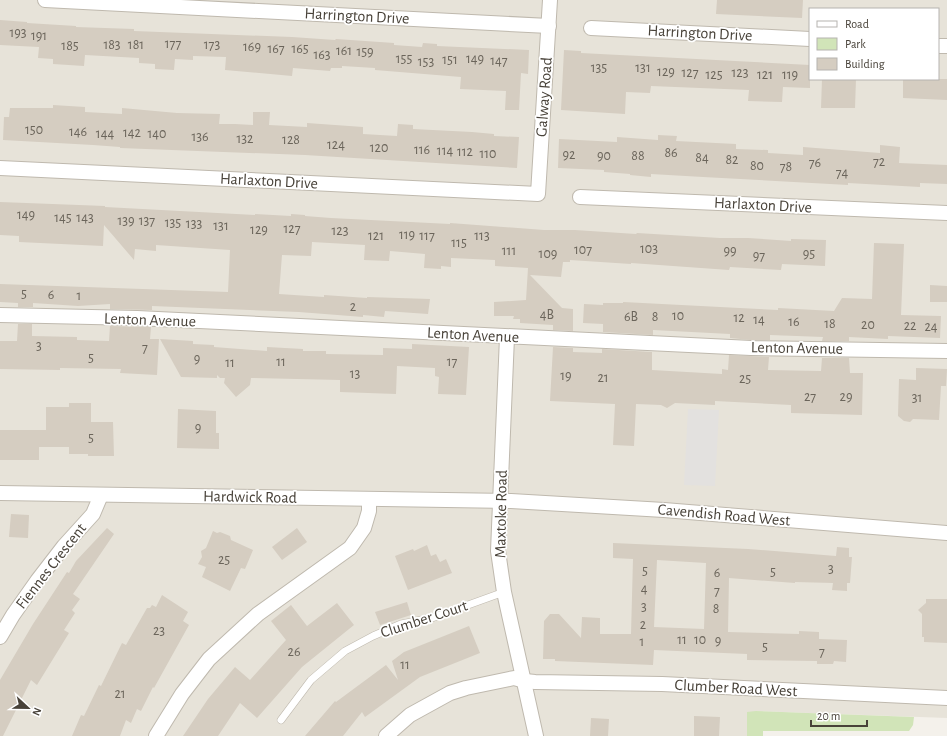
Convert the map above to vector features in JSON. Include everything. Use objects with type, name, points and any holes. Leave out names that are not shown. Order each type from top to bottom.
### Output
[{"type":"street","name":"Harrington Drive","points":[[45,0],[549,26]]},
{"type":"street","name":"Galway Road","points":[[538,194],[550,0]]},
{"type":"street","name":"Harrington Drive","points":[[591,28],[809,39]]},
{"type":"street","name":"Harlaxton Drive","points":[[0,168],[538,194]]},
{"type":"street","name":"Harlaxton Drive","points":[[580,197],[947,213]]},
{"type":"street","name":"Lenton Avenue","points":[[0,315],[137,318],[751,348],[947,351]]},
{"type":"street","name":"Maxtoke Road","points":[[507,337],[498,551],[504,592],[536,736]]},
{"type":"street","name":"Hardwick Road","points":[[0,492],[500,501]]},
{"type":"street","name":"Fiennes Crescent","points":[[0,637],[13,615],[37,581],[64,546],[93,514],[101,495]]},
{"type":"street","points":[[156,736],[182,694],[208,659],[258,614],[350,548],[364,528],[369,511],[369,499]]},
{"type":"street","name":"Cavendish Road West","points":[[500,501],[664,510],[947,533]]},
{"type":"street","name":"Clumber Road West","points":[[386,736],[410,715],[450,693],[466,688],[514,678],[525,681],[662,684],[947,698]]},
{"type":"lane","name":"Clumber Court","points":[[281,720],[311,680],[345,651],[373,636],[401,624],[432,618],[504,592]]},
{"type":"shaded area","points":[[0,0],[947,0],[947,718],[756,711],[755,736],[0,736]]},
{"type":"shaded area","points":[[688,409],[719,410],[715,486],[684,485]]},
{"type":"green space","points":[[756,711],[914,717],[913,725],[909,731],[763,731],[763,736],[747,736],[747,712]]},
{"type":"building","points":[[717,0],[803,0],[802,18],[716,14]]},
{"type":"building","points":[[0,20],[76,27],[134,29],[134,31],[336,39],[394,43],[394,45],[422,47],[423,43],[437,44],[437,46],[529,50],[528,74],[521,73],[519,110],[505,110],[506,91],[460,89],[461,77],[375,70],[375,68],[342,66],[342,68],[331,68],[330,71],[293,68],[292,76],[225,70],[226,57],[193,56],[193,60],[175,59],[174,70],[155,69],[155,64],[139,63],[139,58],[85,55],[84,66],[53,64],[53,59],[38,58],[39,47],[0,45]]},
{"type":"building","points":[[564,50],[581,51],[581,53],[809,65],[810,88],[783,87],[782,102],[748,101],[749,90],[651,86],[650,93],[626,92],[625,114],[561,110]]},
{"type":"building","points":[[947,79],[947,100],[903,98],[903,80]]},
{"type":"building","points":[[822,80],[856,80],[855,108],[821,108]]},
{"type":"building","points":[[53,105],[85,107],[85,112],[122,114],[122,108],[177,113],[220,114],[219,124],[253,125],[253,112],[270,112],[269,125],[307,127],[307,123],[363,127],[363,134],[397,136],[398,124],[413,125],[413,129],[472,132],[494,134],[494,136],[519,137],[517,168],[305,155],[120,148],[3,140],[4,117],[9,117],[10,108],[53,108]]},
{"type":"building","points":[[658,135],[677,136],[676,141],[736,144],[736,149],[768,150],[768,153],[803,155],[803,147],[880,153],[880,145],[900,147],[899,163],[947,165],[947,184],[920,183],[920,187],[848,183],[848,185],[651,174],[651,177],[604,172],[604,170],[558,168],[559,139],[617,142],[617,137],[658,140]]},
{"type":"building","points":[[0,202],[105,206],[255,215],[291,216],[291,214],[331,218],[450,223],[544,230],[575,230],[791,241],[791,239],[826,240],[825,266],[782,264],[781,270],[730,267],[729,270],[570,260],[570,262],[563,262],[561,277],[530,275],[562,308],[573,309],[573,331],[553,330],[553,325],[520,323],[520,319],[513,319],[514,316],[494,316],[494,302],[526,300],[528,268],[495,266],[495,260],[451,258],[451,267],[441,266],[441,269],[424,268],[425,254],[390,251],[389,261],[364,260],[365,245],[312,242],[311,256],[282,255],[279,294],[324,297],[324,295],[367,298],[430,299],[428,314],[385,311],[384,317],[363,315],[363,317],[299,312],[152,306],[152,310],[110,309],[110,304],[78,306],[33,303],[33,307],[18,307],[18,303],[0,302],[0,284],[228,292],[230,250],[156,245],[156,251],[135,249],[134,260],[104,225],[103,246],[19,242],[19,236],[0,235]]},
{"type":"building","points":[[874,243],[904,244],[901,315],[941,316],[940,338],[888,336],[888,339],[849,337],[849,341],[822,341],[823,337],[770,335],[770,340],[751,340],[730,338],[730,334],[653,330],[653,335],[603,332],[603,324],[583,323],[584,304],[603,305],[603,303],[623,302],[778,310],[778,308],[834,311],[842,298],[872,299]]},
{"type":"building","points":[[930,285],[947,286],[947,302],[930,302]]},
{"type":"building","points":[[18,324],[32,324],[32,336],[77,337],[77,340],[109,341],[110,326],[151,327],[150,339],[159,339],[157,375],[120,373],[121,369],[0,369],[0,341],[17,341]]},
{"type":"building","points":[[160,339],[193,341],[193,344],[214,345],[214,347],[267,351],[267,347],[303,349],[303,351],[326,351],[326,354],[383,355],[383,348],[412,349],[412,344],[469,347],[466,395],[438,394],[439,377],[435,376],[435,368],[397,366],[396,394],[340,392],[340,380],[251,378],[250,385],[236,397],[224,383],[225,378],[220,378],[217,375],[217,378],[181,377]]},
{"type":"building","points":[[553,347],[573,348],[573,352],[602,353],[602,349],[652,352],[652,370],[722,374],[722,369],[728,370],[729,355],[769,357],[768,370],[821,371],[822,358],[849,358],[850,373],[863,373],[862,415],[791,413],[791,405],[715,401],[715,405],[675,403],[667,408],[661,405],[636,404],[634,446],[613,445],[615,404],[550,401]]},
{"type":"building","points":[[916,368],[947,369],[946,386],[941,386],[939,420],[913,419],[910,422],[904,421],[898,416],[899,379],[916,380]]},
{"type":"building","points":[[69,403],[91,403],[91,422],[113,422],[114,456],[69,454],[69,447],[39,447],[39,460],[0,460],[0,430],[46,430],[46,407],[69,407]]},
{"type":"building","points":[[178,409],[216,411],[216,433],[219,433],[219,449],[177,448]]},
{"type":"building","points":[[11,514],[29,515],[28,538],[9,537]]},
{"type":"building","points":[[107,528],[114,534],[73,594],[80,599],[72,610],[75,613],[64,630],[69,633],[37,685],[31,680],[3,736],[0,736],[0,680],[33,624],[67,572],[69,573],[76,561]]},
{"type":"building","points":[[297,528],[307,542],[282,560],[272,547]]},
{"type":"building","points":[[213,531],[230,536],[231,540],[253,550],[245,569],[241,568],[230,591],[202,577],[206,567],[198,564],[202,557],[201,551],[206,548]]},
{"type":"building","points":[[613,543],[748,549],[836,556],[837,547],[849,548],[849,557],[852,557],[850,583],[847,583],[847,591],[832,590],[833,583],[795,583],[729,578],[728,632],[799,634],[799,631],[819,632],[819,639],[847,640],[846,662],[834,661],[833,664],[817,664],[817,661],[747,660],[747,654],[654,650],[653,665],[555,661],[555,659],[543,659],[544,621],[550,614],[559,614],[581,638],[582,617],[600,618],[600,634],[631,634],[633,559],[613,558]],"holes":[[[657,560],[706,563],[704,629],[654,627]]]},
{"type":"building","points":[[427,545],[431,556],[436,554],[440,562],[446,559],[452,573],[408,590],[395,556],[413,549],[414,551]]},
{"type":"building","points":[[162,595],[188,612],[183,621],[189,625],[154,688],[153,687],[141,711],[137,709],[131,723],[126,720],[120,736],[72,736],[81,715],[84,716],[99,685],[101,686],[122,643],[126,645],[147,608],[150,608],[152,605],[156,607]]},
{"type":"building","points":[[926,599],[947,599],[947,643],[924,642],[924,637],[922,637],[922,614],[918,610],[926,603]]},
{"type":"building","points":[[407,602],[411,615],[380,625],[375,612]]},
{"type":"building","points":[[337,603],[354,625],[302,667],[257,718],[240,703],[218,736],[183,736],[208,699],[235,667],[250,680],[286,640],[271,621],[291,605],[307,626]]},
{"type":"building","points":[[469,626],[480,653],[420,677],[365,717],[362,712],[343,736],[305,736],[335,701],[336,702],[386,665],[398,680],[392,661],[404,652]]},
{"type":"building","points":[[694,716],[720,717],[719,736],[694,736]]},
{"type":"building","points":[[591,718],[609,719],[608,736],[590,736]]}]
